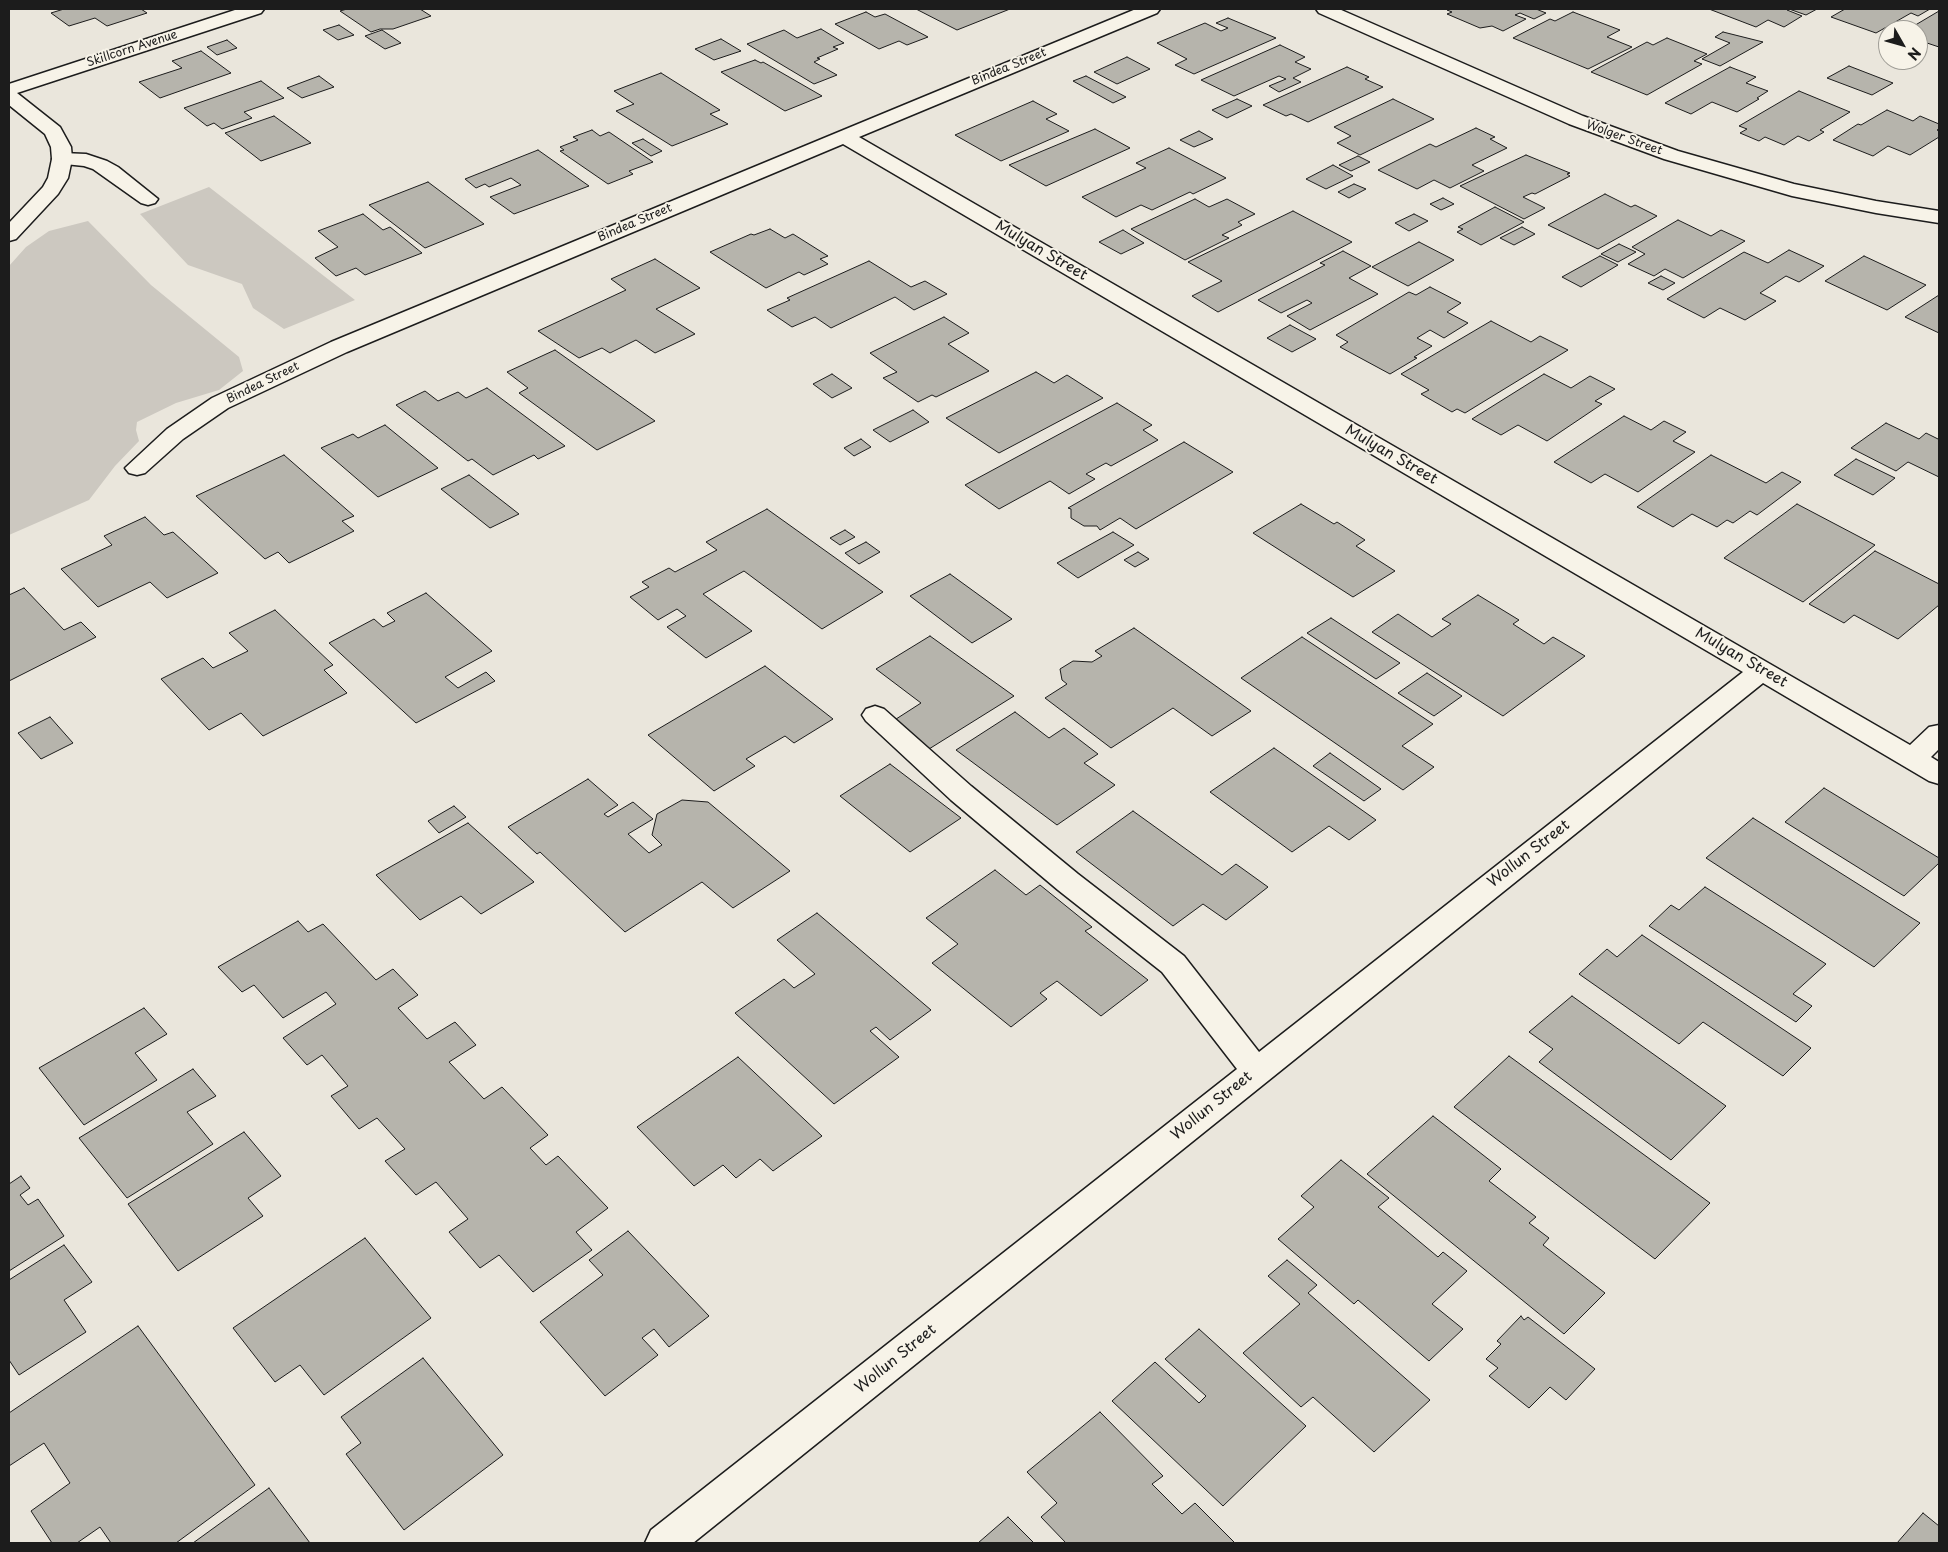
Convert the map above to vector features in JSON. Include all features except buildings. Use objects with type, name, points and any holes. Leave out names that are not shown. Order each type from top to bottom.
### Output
[{"type":"street","name":"Skillcorn Avenue","points":[[9,90],[255,9]]},
{"type":"street","name":"Bindea Street","points":[[137,468],[176,434],[220,403],[339,346],[1151,9]]},
{"type":"street","name":"Wolger Street","points":[[1325,9],[1576,120],[1663,152],[1725,172],[1792,190],[1876,207],[1939,217]]},
{"type":"street","points":[[9,96],[53,131],[61,148],[62,158],[58,178],[51,190],[9,235]]},
{"type":"street","name":"Mulyan Street","points":[[843,136],[1939,774]]},
{"type":"street","points":[[62,158],[86,160],[111,171],[148,199]]},
{"type":"street","name":"Wollun Street","points":[[664,1543],[1762,670]]},
{"type":"street","points":[[875,715],[961,794],[1068,882],[1173,964],[1256,1072]]},
{"type":"street","points":[[1913,758],[1939,734]]},
{"type":"shaded area","points":[[209,187],[355,300],[284,329],[253,308],[242,284],[188,265],[140,214]]},
{"type":"shaded area","points":[[88,221],[151,285],[239,357],[243,371],[219,390],[176,403],[137,422],[136,430],[139,441],[115,466],[89,500],[9,535],[9,266],[26,247],[49,231]]}]
